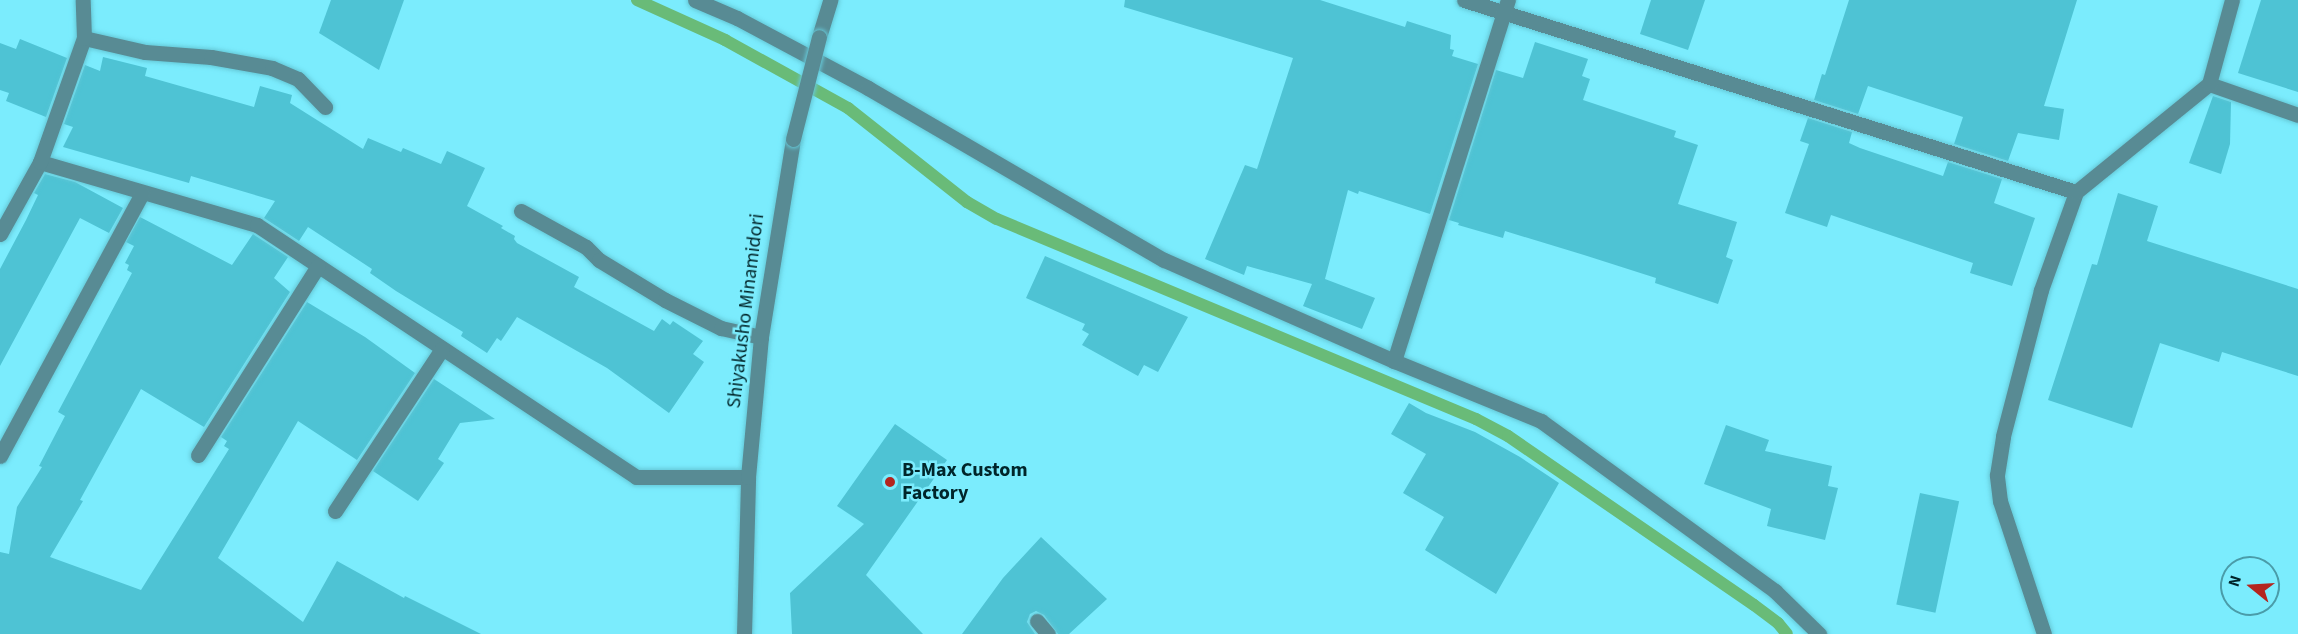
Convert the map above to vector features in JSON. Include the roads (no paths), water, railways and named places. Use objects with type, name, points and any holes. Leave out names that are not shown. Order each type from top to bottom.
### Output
[{"type":"street","points":[[0,234],[40,162],[84,38],[83,0]]},
{"type":"street","points":[[695,0],[737,18],[859,83],[1164,260],[1394,361],[1541,421],[1775,591],[1819,634]]},
{"type":"street","name":"Shiyakusho Minamidori","points":[[744,634],[748,477],[760,337],[793,139],[830,0]]},
{"type":"street","points":[[1464,0],[1506,6],[2076,192]]},
{"type":"street","points":[[2044,634],[2004,512],[1997,475],[2003,436],[2041,290],[2076,192],[2209,84],[2232,0]]},
{"type":"street","points":[[1394,361],[1506,6]]},
{"type":"street","points":[[84,38],[145,52],[211,57],[272,68],[298,79],[325,106]]},
{"type":"street","points":[[2209,84],[2298,115]]},
{"type":"street","points":[[40,162],[257,225],[636,477],[748,477]]},
{"type":"street","points":[[0,456],[142,193]]},
{"type":"street","points":[[521,211],[586,247],[598,260],[665,300],[721,328],[760,337]]},
{"type":"street","points":[[198,455],[318,266]]},
{"type":"street","points":[[335,511],[442,349]]},
{"type":"street","points":[[1037,621],[1048,634]]},
{"type":"waterway","points":[[637,0],[725,40],[848,108],[967,202],[997,219],[1476,419],[1508,436],[1754,605],[1778,623],[1787,634]]},
{"type":"place","name":"B-Max Custom Factory","points":[[890,482]]}]
